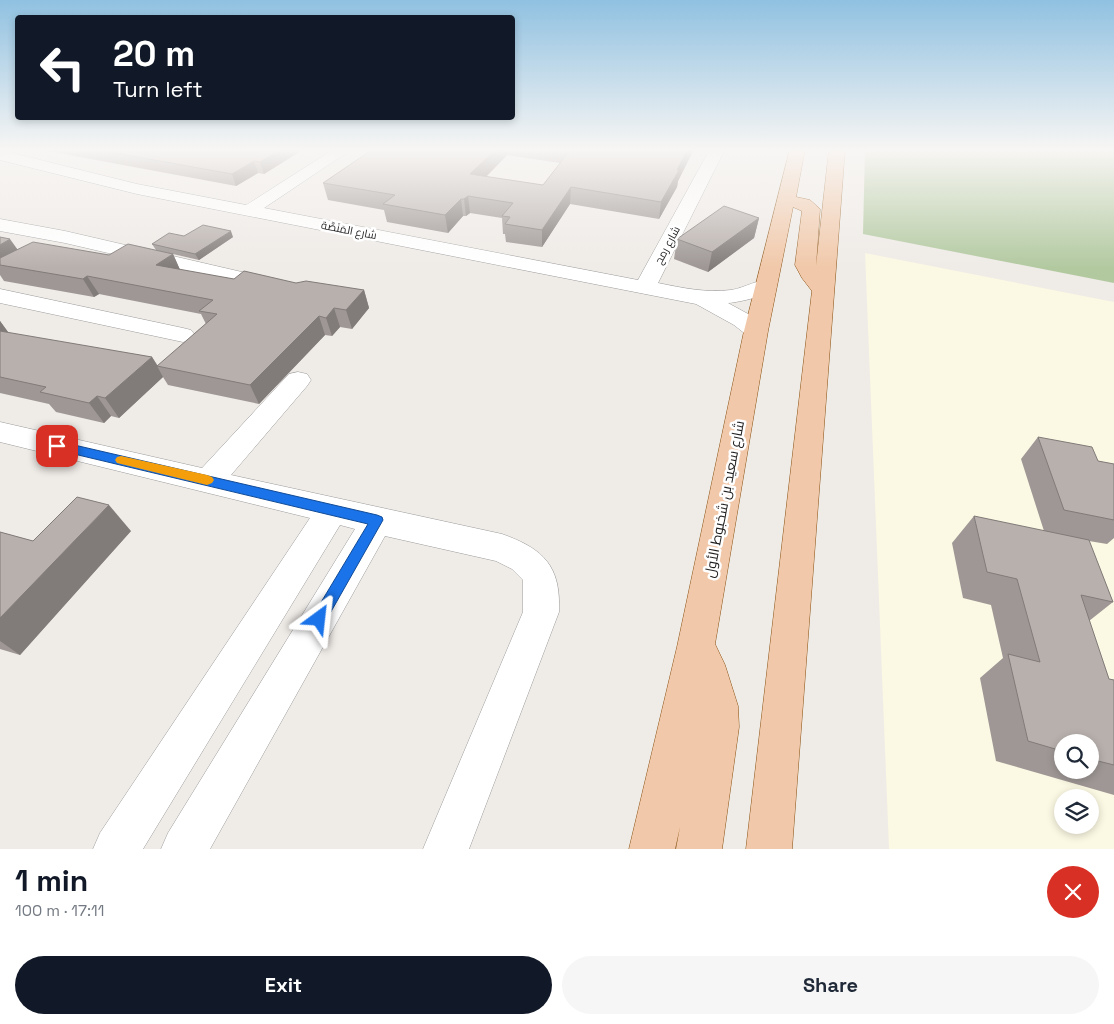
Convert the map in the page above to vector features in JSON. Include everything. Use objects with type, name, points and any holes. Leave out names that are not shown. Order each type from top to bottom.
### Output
[{"type":"main road","name":"شارع سعيد بن شخبوط الأول","points":[[652,849],[696,647],[756,331],[788,189]]},
{"type":"main road","points":[[769,849],[833,189]]},
{"type":"main road","points":[[785,200],[804,204],[811,209],[805,265],[812,278],[824,291]]},
{"type":"main road","points":[[696,647],[714,684],[718,713],[718,728],[699,849]]},
{"type":"street","name":"شارع المَنَصَّة","points":[[136,189],[700,298],[730,312],[756,331]]},
{"type":"street","points":[[248,211],[283,189]]},
{"type":"street","name":"شارع رمح","points":[[645,287],[697,189]]},
{"type":"street","points":[[0,224],[65,236],[293,290]]},
{"type":"street","points":[[41,250],[65,236]]},
{"type":"street","name":"شارع المَنَصَّة","points":[[700,298],[736,296],[766,286]]},
{"type":"street","points":[[0,296],[183,335]]},
{"type":"street","points":[[209,480],[298,380]]},
{"type":"street","points":[[0,432],[209,480],[332,511],[502,548],[523,557],[536,570],[544,590],[541,612],[446,849]]},
{"type":"street","points":[[116,849],[332,511]]},
{"type":"street","points":[[184,849],[377,520]]},
{"type":"shaded area","points":[[865,253],[1114,302],[1114,849],[889,849]]},
{"type":"green space","points":[[864,189],[1114,189],[1114,283],[863,234]]},
{"type":"building","points":[[357,189],[570,189],[542,230],[505,224],[510,217],[502,216],[513,203],[468,196],[461,199],[445,215],[383,204],[395,195]]},
{"type":"building","points":[[581,189],[669,189],[661,202]]},
{"type":"building","points":[[724,206],[759,218],[712,252],[677,239]]},
{"type":"building","points":[[203,225],[231,231],[195,254],[152,244],[169,233],[184,236]]},
{"type":"building","points":[[0,237],[10,239],[0,245]]},
{"type":"building","points":[[33,242],[109,255],[128,244],[173,254],[156,265],[234,279],[244,271],[296,283],[306,281],[364,290],[346,310],[334,308],[326,318],[319,316],[250,385],[157,366],[217,314],[199,311],[213,300],[87,276],[83,279],[0,265],[0,258]]},
{"type":"building","points":[[0,331],[152,357],[105,398],[97,396],[89,403],[40,392],[46,387],[0,377]]},
{"type":"building","points":[[1038,437],[1092,447],[1098,461],[1114,464],[1114,520],[1064,510]]},
{"type":"building","points":[[77,497],[109,505],[0,618],[0,532],[33,541]]},
{"type":"building","points":[[974,516],[1089,540],[1113,602],[1081,595],[1109,679],[1114,680],[1114,765],[1099,761],[1099,734],[1054,734],[1054,749],[1028,741],[1008,654],[1040,662],[1017,579],[987,572]]},
{"type":"slow traffic","points":[[121,460],[207,480]]},
{"type":"route","points":[[57,446],[377,520],[319,619]]}]
